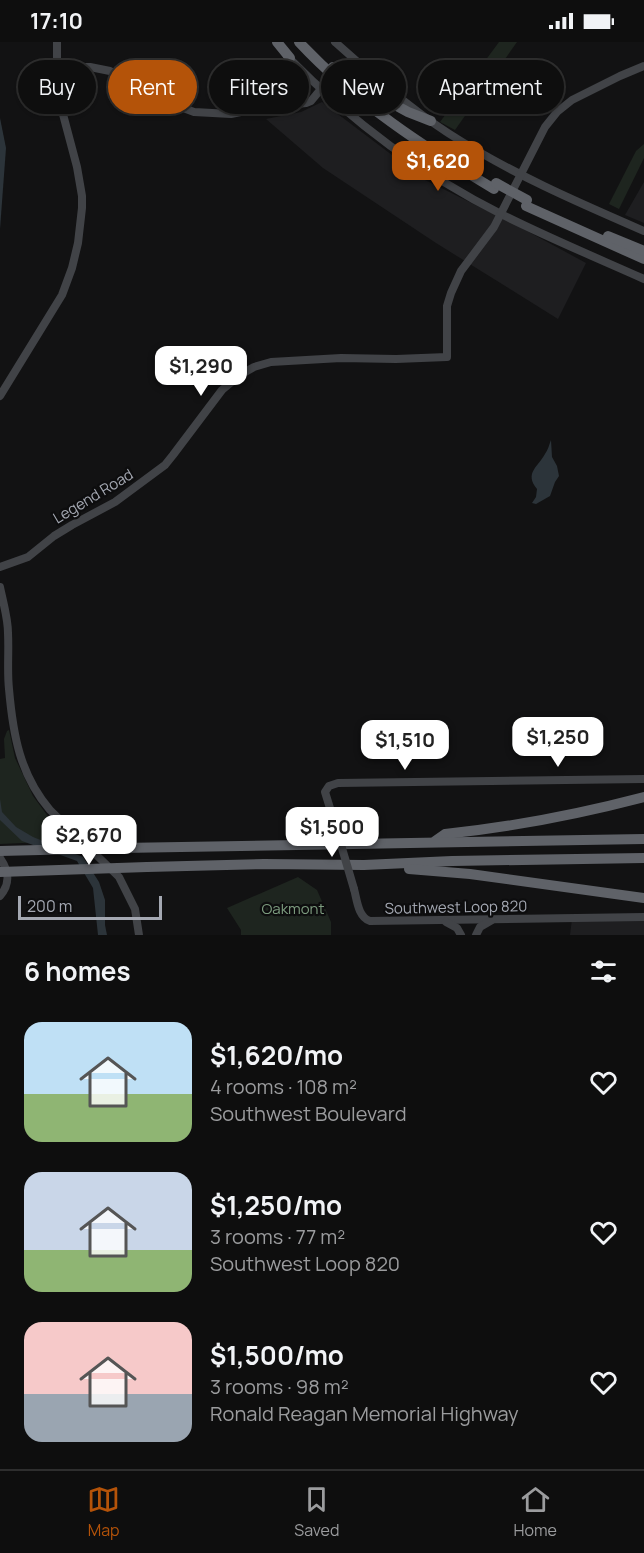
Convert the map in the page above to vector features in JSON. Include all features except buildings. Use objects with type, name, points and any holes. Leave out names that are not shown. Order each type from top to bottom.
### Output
[{"type":"highway","points":[[275,42],[290,58]]},
{"type":"highway","points":[[299,42],[349,88],[401,130],[440,156],[526,203],[644,260]]},
{"type":"highway","points":[[309,42],[326,60]]},
{"type":"highway","points":[[406,111],[431,121]]},
{"type":"highway","points":[[390,114],[495,186]]},
{"type":"highway","points":[[526,203],[644,251]]},
{"type":"highway","points":[[434,841],[445,834],[538,821],[644,797]]},
{"type":"highway","points":[[0,850],[644,838]]},
{"type":"highway","points":[[0,872],[264,864],[364,865],[644,858]]},
{"type":"highway","points":[[364,865],[377,868],[406,868],[470,874],[644,898]]},
{"type":"street","points":[[57,42],[57,60]]},
{"type":"street","points":[[335,42],[431,121],[457,138],[521,174],[644,231]]},
{"type":"street","points":[[96,68],[110,71],[170,103],[197,112],[231,114],[310,101],[321,89],[290,58]]},
{"type":"street","points":[[501,214],[545,127],[557,112],[572,100],[644,66]]},
{"type":"street","points":[[0,396],[62,296],[78,243],[82,196],[63,114]]},
{"type":"street","points":[[353,114],[402,153],[501,214],[644,279]]},
{"type":"street","name":"Legend Road","points":[[0,567],[28,557],[54,536],[128,494],[165,465],[222,390],[254,367],[271,362],[341,358],[447,357],[447,306],[451,293],[461,271],[495,227],[501,214]]},
{"type":"street","points":[[0,587],[8,625],[9,688],[15,732],[24,768],[29,780],[50,810],[119,877],[135,909],[139,935]]},
{"type":"street","name":"Southwest Loop 820","points":[[644,779],[338,783],[329,786],[325,792],[361,914],[366,920],[445,921],[644,917]]},
{"type":"street","points":[[0,858],[6,866],[8,882],[0,896]]},
{"type":"street","points":[[476,935],[480,927],[493,920]]},
{"type":"street","points":[[445,921],[457,928],[461,935]]},
{"type":"shaded area","points":[[321,102],[321,114],[338,114],[425,180],[586,263],[558,319],[436,243],[323,168],[266,119],[291,114],[309,114],[309,108]]},
{"type":"shaded area","points":[[0,118],[6,148],[0,229]]},
{"type":"shaded area","points":[[644,182],[644,223],[625,215]]},
{"type":"shaded area","points":[[551,440],[552,457],[559,476],[550,496],[536,504],[532,503],[537,489],[533,483],[532,474]]},
{"type":"shaded area","points":[[0,799],[2,812],[16,827],[33,837],[83,857],[99,882],[105,900],[107,935],[98,935],[93,888],[77,861],[22,841],[0,820]]},
{"type":"shaded area","points":[[644,917],[644,935],[570,935],[572,919]]},
{"type":"green space","points":[[499,42],[517,42],[504,60],[486,60]]},
{"type":"green space","points":[[446,114],[466,114],[455,130],[440,122]]},
{"type":"green space","points":[[644,144],[644,158],[619,209],[609,204],[636,151]]},
{"type":"green space","points":[[9,730],[15,758],[33,796],[69,841],[0,844],[0,759],[5,758],[4,739]]},
{"type":"green space","name":"Oakmont","points":[[298,877],[317,890],[331,922],[331,935],[241,935],[241,930],[227,908]]}]
